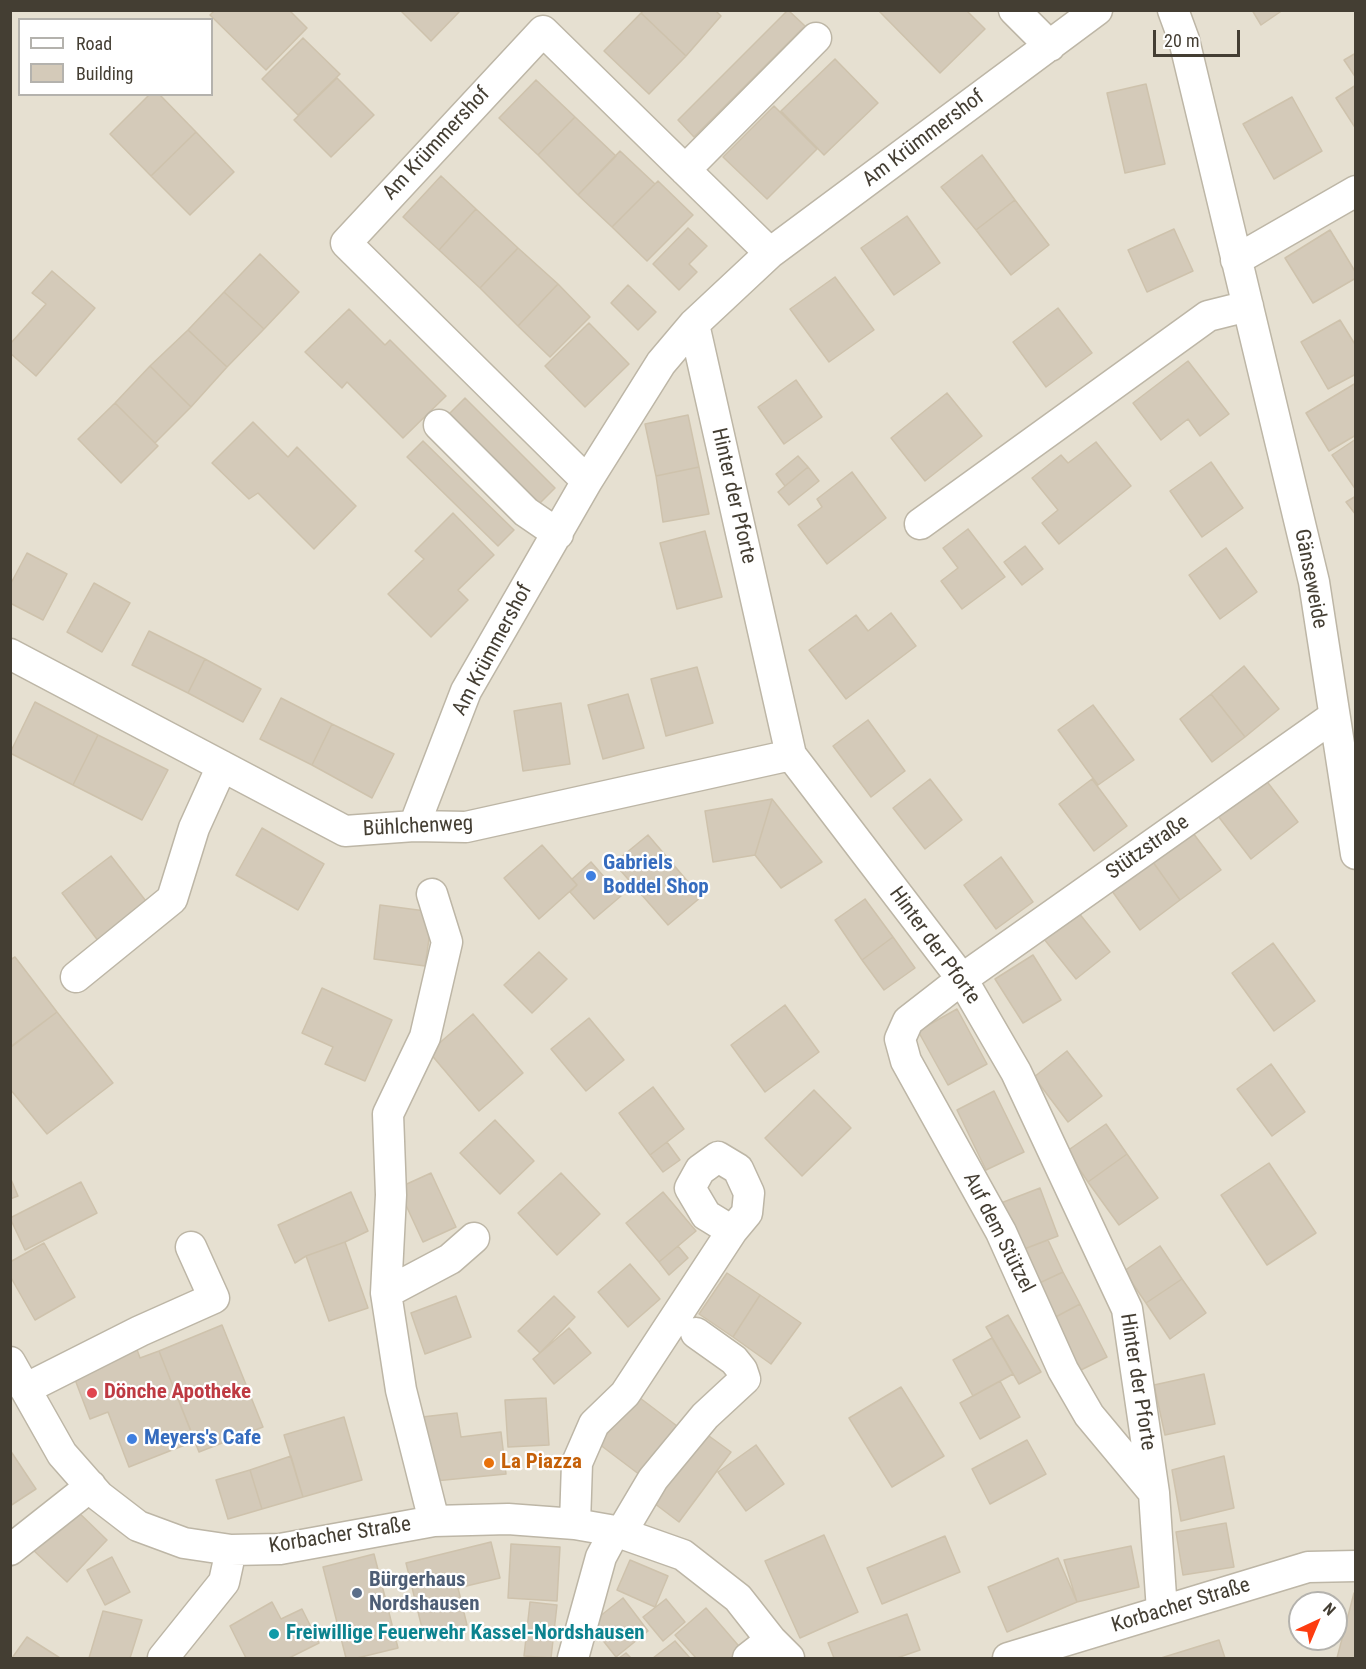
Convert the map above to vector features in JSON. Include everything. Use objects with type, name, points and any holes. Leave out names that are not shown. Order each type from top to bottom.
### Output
[{"type":"street","points":[[1014,10],[1050,46]]},
{"type":"street","name":"Am Krümmershof","points":[[414,826],[466,691],[587,481],[661,363],[694,324],[770,253],[1097,10]]},
{"type":"street","name":"Gänseweide","points":[[1173,10],[1184,40],[1314,582],[1333,717],[1356,854]]},
{"type":"street","name":"Am Krümmershof","points":[[587,481],[346,243],[537,21],[770,253]]},
{"type":"street","points":[[685,170],[816,38]]},
{"type":"street","points":[[1236,260],[1356,191]]},
{"type":"street","points":[[920,524],[1208,316],[1248,306]]},
{"type":"street","name":"Hinter der Pforte","points":[[694,324],[791,755],[962,979],[1016,1072],[1127,1309],[1154,1493],[1162,1611]]},
{"type":"street","points":[[439,425],[526,512],[558,534]]},
{"type":"street","name":"Bühlchenweg","points":[[10,654],[345,831],[414,826],[466,827],[791,755]]},
{"type":"street","name":"Stützstraße","points":[[962,979],[1333,717]]},
{"type":"street","points":[[76,977],[172,899],[194,828],[222,766]]},
{"type":"street","points":[[432,894],[447,942],[425,1037],[388,1114],[392,1195],[386,1293],[401,1390],[434,1521]]},
{"type":"street","name":"Auf dem Stützel","points":[[962,979],[908,1022],[900,1039],[906,1061],[1000,1232],[1063,1370],[1084,1406],[1154,1493]]},
{"type":"street","points":[[575,1524],[577,1463],[594,1424],[625,1394],[732,1231]]},
{"type":"street","points":[[386,1293],[450,1259],[474,1238]]},
{"type":"street","points":[[25,1389],[140,1331],[214,1298],[190,1247]]},
{"type":"street","points":[[573,1659],[601,1557],[653,1479],[705,1416],[745,1379],[742,1370],[734,1360],[696,1333]]},
{"type":"street","name":"Korbacher Straße","points":[[10,1362],[62,1454],[91,1486],[138,1526],[184,1543],[231,1550],[280,1549],[434,1521],[508,1519],[575,1524],[618,1532],[683,1555],[738,1598],[780,1650]]},
{"type":"street","points":[[10,1550],[91,1486]]},
{"type":"street","points":[[162,1659],[224,1582],[231,1550]]},
{"type":"street","name":"Korbacher Straße","points":[[1008,1659],[1308,1567],[1356,1566]]},
{"type":"street","points":[[748,1659],[780,1650]]},
{"type":"shaded area","points":[[11,11],[1355,11],[1355,1658],[11,1658]]},
{"type":"building","points":[[215,10],[289,10],[307,28],[266,70],[210,15]]},
{"type":"building","points":[[400,10],[461,10],[431,41]]},
{"type":"building","points":[[644,10],[715,10],[721,16],[686,56],[641,13]]},
{"type":"building","points":[[788,10],[805,26],[694,137],[678,120]]},
{"type":"building","points":[[878,10],[966,10],[985,29],[940,73]]},
{"type":"building","points":[[1252,10],[1283,10],[1261,25]]},
{"type":"building","points":[[641,13],[686,56],[649,94],[604,51]]},
{"type":"building","points":[[303,38],[340,74],[298,115],[262,79]]},
{"type":"building","points":[[1356,53],[1356,78],[1344,60]]},
{"type":"building","points":[[835,59],[878,103],[824,155],[781,111]]},
{"type":"building","points":[[337,78],[374,115],[331,157],[294,120]]},
{"type":"building","points":[[536,80],[575,117],[538,155],[499,118]]},
{"type":"building","points":[[1146,84],[1165,164],[1125,173],[1107,93]]},
{"type":"building","points":[[1356,85],[1356,129],[1336,98]]},
{"type":"building","points":[[148,96],[161,96],[196,132],[151,176],[110,134]]},
{"type":"building","points":[[1292,97],[1322,151],[1274,179],[1243,124]]},
{"type":"building","points":[[774,106],[817,149],[767,199],[723,157]]},
{"type":"building","points":[[575,117],[616,156],[578,195],[538,155]]},
{"type":"building","points":[[196,132],[234,172],[190,215],[151,176]]},
{"type":"building","points":[[620,151],[655,184],[612,227],[578,195]]},
{"type":"building","points":[[982,155],[1015,200],[976,230],[941,187]]},
{"type":"building","points":[[441,176],[476,209],[439,250],[403,217]]},
{"type":"building","points":[[658,181],[693,215],[647,261],[612,227]]},
{"type":"building","points":[[1015,200],[1049,245],[1011,275],[976,230]]},
{"type":"building","points":[[476,209],[518,248],[480,288],[439,250]]},
{"type":"building","points":[[907,216],[940,263],[894,295],[861,248]]},
{"type":"building","points":[[688,228],[707,246],[689,264],[697,272],[679,290],[653,264]]},
{"type":"building","points":[[1174,229],[1193,271],[1147,292],[1128,250]]},
{"type":"building","points":[[1330,230],[1356,273],[1356,278],[1313,303],[1285,258]]},
{"type":"building","points":[[518,248],[558,284],[518,326],[480,288]]},
{"type":"building","points":[[260,254],[299,292],[264,329],[224,292]]},
{"type":"building","points":[[52,271],[95,308],[36,376],[10,353],[10,344],[46,304],[32,293]]},
{"type":"building","points":[[835,277],[874,330],[829,362],[790,309]]},
{"type":"building","points":[[558,284],[590,317],[550,357],[518,326]]},
{"type":"building","points":[[628,285],[656,312],[638,330],[611,303]]},
{"type":"building","points":[[224,292],[264,329],[227,367],[188,330]]},
{"type":"building","points":[[1058,308],[1092,353],[1046,387],[1013,342]]},
{"type":"building","points":[[349,309],[385,345],[390,340],[446,396],[403,438],[347,382],[342,388],[305,352]]},
{"type":"building","points":[[1340,320],[1356,346],[1356,374],[1328,389],[1301,342]]},
{"type":"building","points":[[589,323],[629,364],[585,407],[545,366]]},
{"type":"building","points":[[188,330],[227,367],[191,407],[150,366]]},
{"type":"building","points":[[1188,361],[1229,414],[1200,436],[1188,419],[1161,440],[1133,403]]},
{"type":"building","points":[[150,366],[191,407],[155,443],[115,403]]},
{"type":"building","points":[[796,380],[822,417],[784,444],[758,407]]},
{"type":"building","points":[[1356,383],[1356,435],[1329,451],[1306,413]]},
{"type":"building","points":[[947,393],[982,436],[925,481],[891,438]]},
{"type":"building","points":[[465,398],[555,488],[539,504],[449,414]]},
{"type":"building","points":[[115,403],[158,446],[121,483],[78,439]]},
{"type":"building","points":[[688,415],[699,467],[656,476],[645,424]]},
{"type":"building","points":[[253,422],[288,457],[297,447],[356,506],[314,549],[258,493],[249,499],[212,463]]},
{"type":"building","points":[[1356,439],[1356,490],[1332,455]]},
{"type":"building","points":[[423,441],[514,530],[498,546],[407,457]]},
{"type":"building","points":[[1096,442],[1131,486],[1059,544],[1042,523],[1058,510],[1032,478],[1061,455],[1068,463]]},
{"type":"building","points":[[798,456],[808,467],[785,486],[776,474]]},
{"type":"building","points":[[1211,462],[1243,508],[1202,537],[1170,491]]},
{"type":"building","points":[[699,467],[709,514],[663,522],[656,476]]},
{"type":"building","points":[[808,467],[819,481],[789,505],[778,492]]},
{"type":"building","points":[[852,472],[886,518],[827,564],[798,525],[822,507],[817,499]]},
{"type":"building","points":[[1356,496],[1356,515],[1346,502]]},
{"type":"building","points":[[453,513],[494,555],[458,590],[468,600],[431,637],[388,594],[424,559],[415,551]]},
{"type":"building","points":[[968,529],[1005,577],[962,609],[941,581],[958,568],[943,548]]},
{"type":"building","points":[[705,531],[722,597],[677,609],[660,543]]},
{"type":"building","points":[[1025,546],[1043,569],[1022,585],[1004,562]]},
{"type":"building","points":[[1226,548],[1257,592],[1220,619],[1189,575]]},
{"type":"building","points":[[27,553],[67,574],[43,620],[10,603],[10,585]]},
{"type":"building","points":[[94,583],[130,603],[102,652],[67,632]]},
{"type":"building","points":[[891,613],[916,646],[846,699],[809,650],[856,615],[868,631]]},
{"type":"building","points":[[149,631],[205,659],[188,693],[132,665]]},
{"type":"building","points":[[205,659],[261,689],[243,722],[188,693]]},
{"type":"building","points":[[1244,666],[1279,709],[1245,737],[1211,694]]},
{"type":"building","points":[[697,667],[713,723],[666,736],[651,679]]},
{"type":"building","points":[[628,694],[644,748],[603,759],[588,705]]},
{"type":"building","points":[[1211,694],[1245,737],[1212,762],[1180,719]]},
{"type":"building","points":[[281,698],[332,724],[312,765],[260,739]]},
{"type":"building","points":[[35,702],[98,735],[73,785],[10,753]]},
{"type":"building","points":[[561,703],[570,764],[523,771],[514,711]]},
{"type":"building","points":[[1093,705],[1134,760],[1098,785],[1058,730]]},
{"type":"building","points":[[868,720],[905,771],[871,797],[833,746]]},
{"type":"building","points":[[332,724],[394,754],[372,798],[312,765]]},
{"type":"building","points":[[98,735],[168,770],[142,820],[73,785]]},
{"type":"building","points":[[930,779],[962,820],[925,849],[893,808]]},
{"type":"building","points":[[1092,779],[1127,826],[1094,851],[1059,804]]},
{"type":"building","points":[[1265,779],[1298,822],[1251,859],[1218,816]]},
{"type":"building","points":[[772,799],[755,855],[713,862],[705,811]]},
{"type":"building","points":[[772,799],[822,862],[781,888],[755,855]]},
{"type":"building","points":[[262,828],[324,864],[298,910],[236,875]]},
{"type":"building","points":[[1193,833],[1221,870],[1180,900],[1153,862]]},
{"type":"building","points":[[648,835],[701,897],[668,925],[614,863]]},
{"type":"building","points":[[542,845],[577,885],[539,919],[504,878]]},
{"type":"building","points":[[111,856],[149,905],[99,942],[62,893]]},
{"type":"building","points":[[1001,857],[1033,902],[996,929],[964,885]]},
{"type":"building","points":[[591,862],[621,896],[594,919],[570,892],[577,885],[572,879]]},
{"type":"building","points":[[1153,862],[1180,900],[1140,930],[1112,891]]},
{"type":"building","points":[[865,899],[893,937],[862,960],[835,920]]},
{"type":"building","points":[[380,905],[433,912],[425,966],[374,959]]},
{"type":"building","points":[[1078,912],[1110,952],[1076,979],[1044,939]]},
{"type":"building","points":[[893,937],[915,968],[884,990],[862,960]]},
{"type":"building","points":[[1273,943],[1315,1001],[1274,1031],[1232,973]]},
{"type":"building","points":[[539,952],[567,979],[532,1013],[504,985]]},
{"type":"building","points":[[1033,955],[1061,1000],[1023,1023],[995,979]]},
{"type":"building","points":[[15,957],[57,1012],[10,1047],[10,960]]},
{"type":"building","points":[[322,988],[392,1020],[365,1081],[325,1064],[333,1047],[302,1033]]},
{"type":"building","points":[[785,1005],[819,1052],[765,1092],[731,1045]]},
{"type":"building","points":[[957,1009],[987,1064],[948,1085],[918,1031]]},
{"type":"building","points":[[57,1012],[113,1083],[47,1134],[10,1089],[10,1048]]},
{"type":"building","points":[[473,1014],[523,1073],[479,1111],[429,1052]]},
{"type":"building","points":[[589,1018],[624,1060],[586,1091],[551,1049]]},
{"type":"building","points":[[1067,1051],[1102,1096],[1068,1122],[1034,1077]]},
{"type":"building","points":[[1271,1064],[1305,1112],[1272,1136],[1237,1089]]},
{"type":"building","points":[[653,1087],[684,1129],[650,1155],[619,1113]]},
{"type":"building","points":[[814,1090],[851,1128],[802,1176],[765,1138]]},
{"type":"building","points":[[994,1091],[1024,1152],[986,1170],[957,1110]]},
{"type":"building","points":[[495,1120],[534,1161],[500,1194],[460,1153]]},
{"type":"building","points":[[1106,1124],[1127,1154],[1088,1182],[1067,1151]]},
{"type":"building","points":[[667,1142],[680,1160],[663,1172],[650,1155]]},
{"type":"building","points":[[1127,1154],[1158,1198],[1119,1225],[1088,1182]]},
{"type":"building","points":[[1269,1163],[1316,1233],[1267,1265],[1221,1195]]},
{"type":"building","points":[[431,1173],[456,1227],[423,1242],[398,1188]]},
{"type":"building","points":[[561,1173],[600,1214],[557,1255],[518,1213]]},
{"type":"building","points":[[10,1177],[18,1196],[10,1199]]},
{"type":"building","points":[[81,1182],[97,1213],[25,1250],[10,1218]]},
{"type":"building","points":[[1040,1188],[1058,1236],[1019,1251],[1001,1203]]},
{"type":"building","points":[[351,1192],[368,1231],[306,1256],[295,1263],[278,1225]]},
{"type":"building","points":[[663,1192],[696,1231],[659,1262],[626,1223]]},
{"type":"building","points":[[1048,1240],[1063,1272],[1033,1286],[1019,1251]]},
{"type":"building","points":[[345,1242],[368,1308],[329,1321],[306,1256]]},
{"type":"building","points":[[44,1243],[75,1297],[35,1320],[10,1276],[10,1262]]},
{"type":"building","points":[[678,1246],[688,1258],[669,1275],[659,1262]]},
{"type":"building","points":[[1160,1246],[1182,1279],[1146,1303],[1124,1271]]},
{"type":"building","points":[[630,1264],[660,1299],[628,1327],[598,1292]]},
{"type":"building","points":[[1063,1272],[1080,1304],[1050,1320],[1033,1286]]},
{"type":"building","points":[[727,1273],[760,1295],[733,1337],[699,1314]]},
{"type":"building","points":[[1182,1279],[1206,1313],[1170,1339],[1146,1303]]},
{"type":"building","points":[[760,1295],[801,1323],[771,1364],[733,1337]]},
{"type":"building","points":[[456,1296],[471,1337],[425,1354],[411,1313]]},
{"type":"building","points":[[554,1296],[575,1317],[540,1353],[518,1331]]},
{"type":"building","points":[[1080,1304],[1107,1357],[1077,1372],[1050,1320]]},
{"type":"building","points":[[1008,1315],[1041,1372],[1019,1384],[986,1327]]},
{"type":"building","points":[[222,1325],[263,1427],[199,1452],[159,1351]]},
{"type":"building","points":[[569,1328],[591,1353],[554,1384],[533,1359]]},
{"type":"building","points":[[992,1338],[1013,1374],[973,1396],[953,1360]]},
{"type":"building","points":[[135,1344],[140,1358],[159,1351],[195,1441],[129,1467],[108,1412],[90,1419],[71,1369]]},
{"type":"building","points":[[1204,1374],[1215,1424],[1165,1435],[1154,1385]]},
{"type":"building","points":[[1000,1381],[1020,1417],[980,1439],[960,1403]]},
{"type":"building","points":[[901,1387],[944,1456],[892,1487],[849,1418]]},
{"type":"building","points":[[636,1395],[681,1429],[644,1478],[599,1444]]},
{"type":"building","points":[[546,1398],[549,1445],[508,1447],[505,1400]]},
{"type":"building","points":[[457,1413],[461,1437],[501,1432],[506,1474],[435,1481],[422,1417]]},
{"type":"building","points":[[344,1417],[362,1480],[303,1497],[284,1435]]},
{"type":"building","points":[[698,1428],[731,1452],[679,1522],[646,1497]]},
{"type":"building","points":[[1027,1440],[1046,1474],[990,1504],[972,1469]]},
{"type":"building","points":[[756,1445],[784,1484],[746,1511],[718,1472]]},
{"type":"building","points":[[10,1450],[36,1489],[10,1506]]},
{"type":"building","points":[[291,1456],[303,1497],[262,1509],[250,1470]]},
{"type":"building","points":[[1224,1456],[1234,1508],[1181,1521],[1172,1470]]},
{"type":"building","points":[[250,1470],[262,1509],[228,1519],[216,1480]]},
{"type":"building","points":[[72,1506],[107,1540],[67,1582],[31,1548]]},
{"type":"building","points":[[1226,1523],[1234,1567],[1183,1575],[1176,1532]]},
{"type":"building","points":[[824,1535],[858,1612],[800,1638],[765,1561]]},
{"type":"building","points":[[945,1536],[960,1572],[882,1604],[867,1568]]},
{"type":"building","points":[[491,1542],[500,1578],[458,1588],[467,1625],[424,1636],[406,1563]]},
{"type":"building","points":[[511,1544],[560,1547],[557,1601],[508,1598]]},
{"type":"building","points":[[1131,1546],[1139,1587],[1077,1602],[1064,1560]]},
{"type":"building","name":"Bürgerhaus Nordshausen","points":[[374,1554],[398,1648],[357,1658],[346,1658],[323,1567]]},
{"type":"building","points":[[112,1557],[130,1592],[105,1605],[87,1570]]},
{"type":"building","points":[[1058,1558],[1077,1602],[1007,1632],[988,1587]]},
{"type":"building","points":[[630,1560],[668,1576],[655,1607],[617,1590]]},
{"type":"building","points":[[1354,1593],[1356,1658],[1337,1658],[1339,1651],[1348,1651],[1348,1616]]},
{"type":"building","points":[[623,1598],[648,1631],[616,1657],[590,1624]]},
{"type":"building","points":[[666,1599],[685,1622],[663,1641],[643,1617]]},
{"type":"building","name":"Freiwillige Feuerwehr Kassel-Nordshausen","points":[[272,1602],[281,1619],[302,1609],[319,1643],[289,1658],[246,1658],[230,1626]]},
{"type":"building","points":[[530,1602],[557,1605],[551,1658],[524,1656]]},
{"type":"building","points":[[706,1608],[744,1652],[736,1658],[696,1658],[675,1635]]},
{"type":"building","points":[[103,1611],[142,1620],[130,1658],[89,1658]]},
{"type":"building","points":[[907,1614],[920,1650],[897,1658],[834,1658],[828,1643]]},
{"type":"building","points":[[27,1637],[60,1658],[12,1658]]},
{"type":"building","points":[[1219,1640],[1225,1658],[1161,1658]]},
{"type":"building","points":[[675,1641],[690,1658],[653,1658]]},
{"type":"building","points":[[626,1653],[631,1658],[619,1658]]},
{"type":"place","name":"Gabriels Boddel Shop","points":[[591,876]]},
{"type":"place","name":"Dönche Apotheke","points":[[92,1393]]},
{"type":"place","name":"Meyers's Cafe","points":[[132,1439]]},
{"type":"place","name":"La Piazza","points":[[489,1463]]},
{"type":"place","name":"Bürgerhaus Nordshausen","points":[[357,1593]]},
{"type":"place","name":"Freiwillige Feuerwehr Kassel-Nordshausen","points":[[274,1634]]}]
